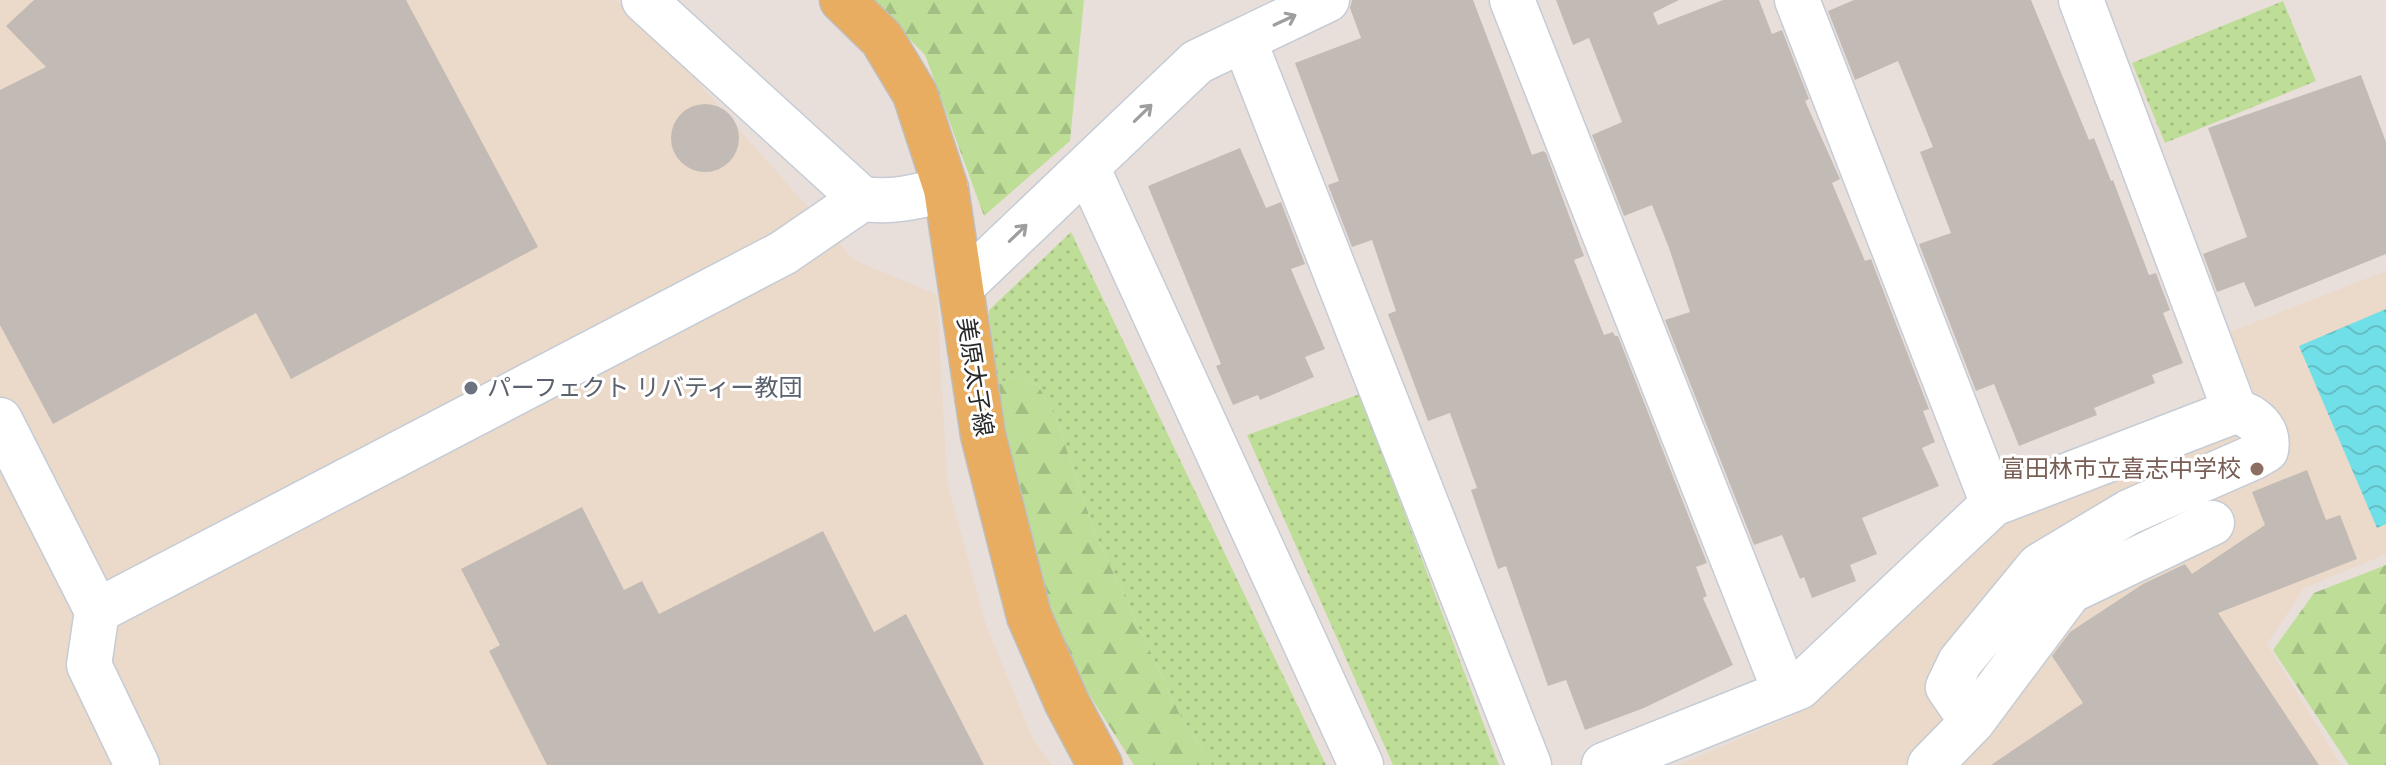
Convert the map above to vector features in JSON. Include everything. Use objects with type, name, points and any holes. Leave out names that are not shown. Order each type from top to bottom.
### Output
[{"type":"main road","name":"美原太子線","points":[[842,0],[882,39],[915,94],[946,189],[983,435],[1029,616],[1067,703],[1100,765]]},
{"type":"street","points":[[644,0],[862,199]]},
{"type":"street","points":[[961,287],[1197,62],[1327,0]]},
{"type":"street","points":[[1512,0],[1785,692]]},
{"type":"street","points":[[1797,0],[1993,504]]},
{"type":"street","points":[[2081,0],[2235,411]]},
{"type":"street","points":[[1244,40],[1529,765]]},
{"type":"street","points":[[1087,167],[1361,765]]},
{"type":"street","points":[[97,611],[783,253],[862,199],[904,200],[946,189]]},
{"type":"street","points":[[1604,765],[1799,687],[1993,504],[2235,411],[2250,415],[2262,428],[2268,441],[2266,450],[2129,512],[2039,566],[1960,662],[1948,687],[1972,722]]},
{"type":"street","points":[[0,420],[97,611],[89,665],[137,765]]},
{"type":"street","points":[[1930,765],[1972,722],[2070,591],[2212,523]]},
{"type":"shaded area","name":"パーフェクト リバティー教団","points":[[0,0],[616,0],[654,32],[854,260],[937,295],[947,482],[986,625],[1033,739],[1052,765],[0,765]]},
{"type":"shaded area","name":"富田林市立喜志中学校","points":[[2386,271],[2386,554],[2304,588],[2267,644],[2341,765],[1679,765],[1790,717],[1995,524],[2262,413],[2230,332]]},
{"type":"green space","points":[[871,0],[1084,0],[1070,141],[984,216],[925,55]]},
{"type":"green space","points":[[2283,1],[2316,81],[2165,143],[2132,63]]},
{"type":"green space","points":[[1071,232],[1326,765],[1212,765],[1181,717],[1096,536],[1056,418],[1038,385],[1013,376],[995,387],[989,310]]},
{"type":"green space","points":[[1013,376],[1038,385],[1056,418],[1096,536],[1181,717],[1212,765],[1134,765],[1078,677],[1040,593],[995,387]]},
{"type":"green space","points":[[1360,394],[1499,765],[1393,765],[1247,435]]},
{"type":"green space","points":[[2386,565],[2386,765],[2349,765],[2273,650],[2314,593]]},
{"type":"water","points":[[2386,309],[2386,524],[2377,528],[2299,346]]},
{"type":"building","points":[[34,0],[406,0],[538,247],[291,379],[256,313],[53,424],[0,325],[0,90],[46,67],[6,26]]},
{"type":"building","points":[[1352,0],[1473,0],[1532,155],[1543,151],[1546,153],[1584,256],[1574,260],[1604,335],[1613,332],[1618,336],[1707,563],[1696,567],[1707,596],[1703,598],[1733,665],[1644,708],[1585,730],[1566,680],[1548,686],[1506,566],[1498,569],[1471,490],[1477,488],[1450,413],[1428,421],[1388,314],[1396,311],[1372,240],[1352,247],[1328,185],[1339,181],[1295,63],[1361,38],[1350,8]]},
{"type":"building","points":[[1556,0],[1679,0],[1653,13],[1658,25],[1723,0],[1759,0],[1772,34],[1782,30],[1809,99],[1805,101],[1840,179],[1832,183],[1865,261],[1871,259],[1929,409],[1923,411],[1935,442],[1922,448],[1939,486],[1862,518],[1877,554],[1850,565],[1856,581],[1812,598],[1804,577],[1800,579],[1782,535],[1754,545],[1665,320],[1690,312],[1669,248],[1652,205],[1624,216],[1592,135],[1622,122],[1589,38],[1573,45]]},
{"type":"building","points":[[1854,0],[2031,0],[2089,140],[2094,138],[2113,180],[2149,275],[2156,273],[2170,310],[2163,313],[2183,363],[2152,375],[2155,383],[2094,408],[2097,415],[2019,446],[1994,384],[1976,391],[1919,244],[1951,233],[1920,152],[1933,147],[1898,61],[1855,80],[1828,11]]},
{"type":"building","points":[[2361,75],[2386,142],[2386,254],[2255,307],[2244,282],[2217,292],[2203,254],[2247,237],[2208,128]]},
{"type":"building","points":[[705,104],[718,106],[729,114],[737,125],[737,151],[729,162],[718,170],[705,172],[692,170],[681,162],[673,151],[671,138],[673,125],[681,114],[692,106]]},
{"type":"building","points":[[1240,148],[1266,208],[1281,202],[1305,264],[1291,269],[1325,349],[1305,357],[1314,377],[1260,400],[1258,395],[1233,405],[1216,366],[1221,364],[1148,186]]},
{"type":"building","points":[[2307,470],[2326,520],[2340,515],[2357,559],[2218,613],[2319,765],[1991,765],[2083,703],[2052,656],[2070,632],[2143,584],[2185,564],[2192,574],[2265,525],[2252,492]]},
{"type":"building","points":[[582,507],[624,590],[642,581],[659,614],[823,531],[874,632],[906,614],[984,765],[547,765],[489,651],[500,645],[461,569]]},
{"type":"place","name":"パーフェクト リバティー教団","points":[[471,388]]},
{"type":"place","name":"富田林市立喜志中学校","points":[[2257,469]]}]
